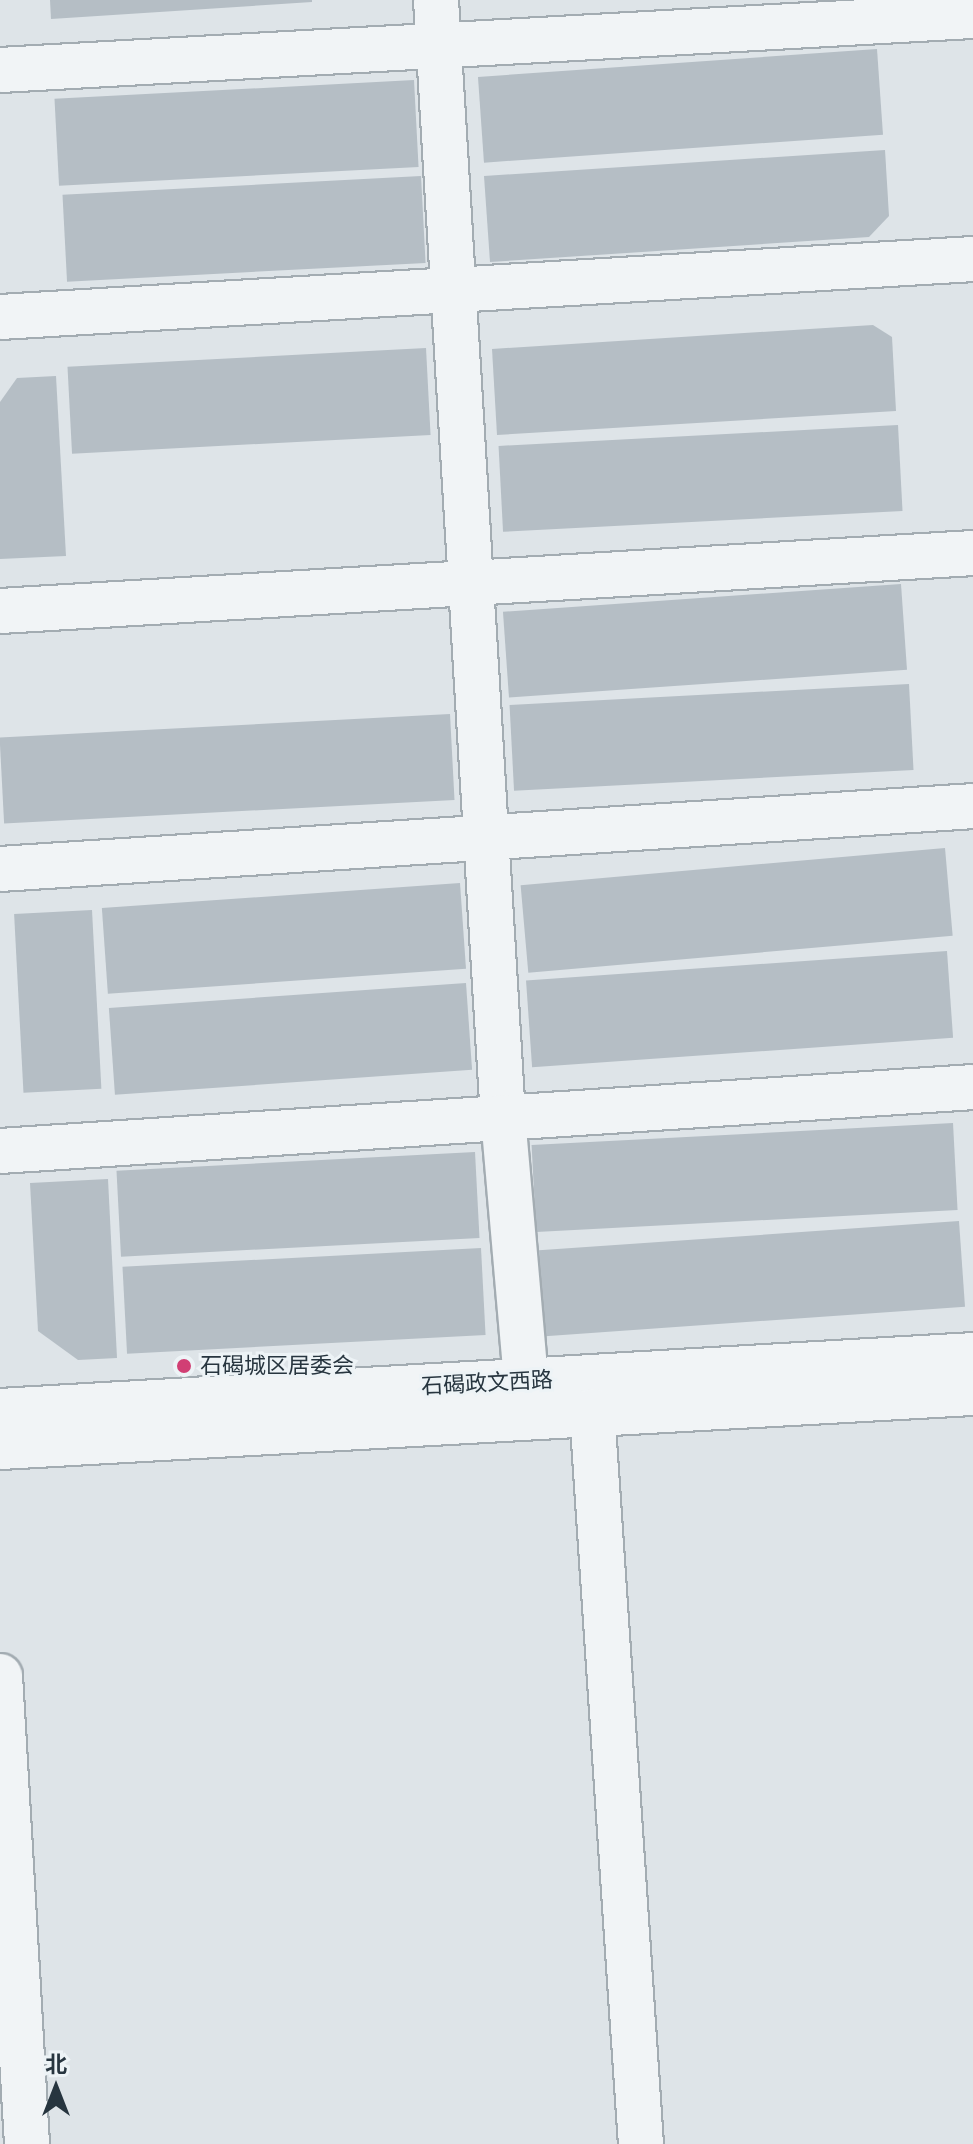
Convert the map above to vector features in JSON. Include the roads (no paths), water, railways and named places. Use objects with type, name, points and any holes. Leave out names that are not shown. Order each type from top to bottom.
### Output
[{"type":"street","points":[[436,0],[503,1117],[526,1381]]},
{"type":"street","points":[[0,70],[973,16]]},
{"type":"street","points":[[0,317],[973,259]]},
{"type":"street","points":[[0,611],[973,553]]},
{"type":"street","points":[[0,869],[973,806]]},
{"type":"street","points":[[0,1151],[973,1087]]},
{"type":"street","name":"石碣政文西路","points":[[0,1411],[973,1355]]},
{"type":"street","name":"石碣政文西路","points":[[0,1447],[592,1411],[973,1393]]},
{"type":"street","points":[[592,1411],[641,2144]]},
{"type":"street","points":[[0,1676],[27,2144]]},
{"type":"place","name":"石碣城区居委会","points":[[184,1366]]}]
